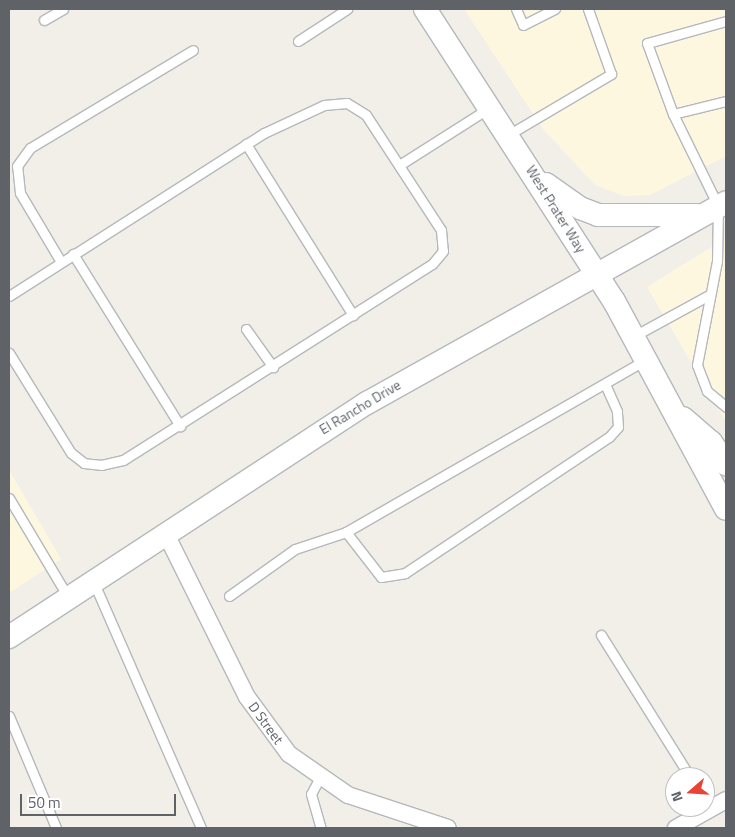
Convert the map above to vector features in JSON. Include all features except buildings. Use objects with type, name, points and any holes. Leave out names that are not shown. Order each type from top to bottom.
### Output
[{"type":"main road","name":"West Prater Way","points":[[425,9],[507,136],[536,176],[596,272],[678,414],[726,509]]},
{"type":"main road","points":[[536,176],[580,208],[598,216],[715,207]]},
{"type":"main road","name":"El Rancho Drive","points":[[9,637],[165,532],[367,403],[596,272],[715,207]]},
{"type":"main road","name":"West Prater Way","points":[[678,414],[711,442],[726,464]]},
{"type":"street","name":"D Street","points":[[165,532],[248,697],[289,754],[319,779],[368,803],[448,828]]},
{"type":"street","points":[[676,828],[691,817]]},
{"type":"lane","points":[[44,20],[63,9]]},
{"type":"lane","points":[[298,42],[348,9]]},
{"type":"lane","points":[[516,9],[523,25],[555,9]]},
{"type":"lane","points":[[507,136],[611,74],[588,9]]},
{"type":"lane","points":[[726,21],[647,43],[673,114],[715,207],[722,247],[709,296],[698,374],[714,399],[726,407]]},
{"type":"lane","points":[[60,262],[20,193],[13,167],[30,148],[193,50]]},
{"type":"lane","points":[[673,114],[726,102]]},
{"type":"lane","points":[[9,296],[246,144],[324,105],[347,103],[366,116],[401,164],[441,230],[443,251],[432,264],[180,426],[123,460],[102,466],[84,463],[71,453],[9,353]]},
{"type":"lane","points":[[401,164],[489,108]]},
{"type":"lane","points":[[246,144],[353,315]]},
{"type":"lane","points":[[74,254],[180,426]]},
{"type":"lane","points":[[634,336],[709,296]]},
{"type":"lane","points":[[246,329],[273,366]]},
{"type":"lane","points":[[229,596],[296,549],[346,532],[539,417],[605,384],[647,359]]},
{"type":"lane","points":[[346,532],[381,577],[405,573],[609,437],[618,427],[617,411],[605,384]]},
{"type":"lane","points":[[9,498],[68,597]]},
{"type":"lane","points":[[92,580],[201,828]]},
{"type":"lane","points":[[601,635],[684,767]]},
{"type":"lane","points":[[9,716],[56,828]]},
{"type":"lane","points":[[319,779],[311,794],[322,828]]},
{"type":"shaded area","points":[[464,9],[726,9],[726,156],[650,195],[624,196],[595,185],[543,129]]},
{"type":"shaded area","points":[[726,238],[726,422],[647,287]]},
{"type":"shaded area","points":[[9,470],[61,559],[9,593]]}]
